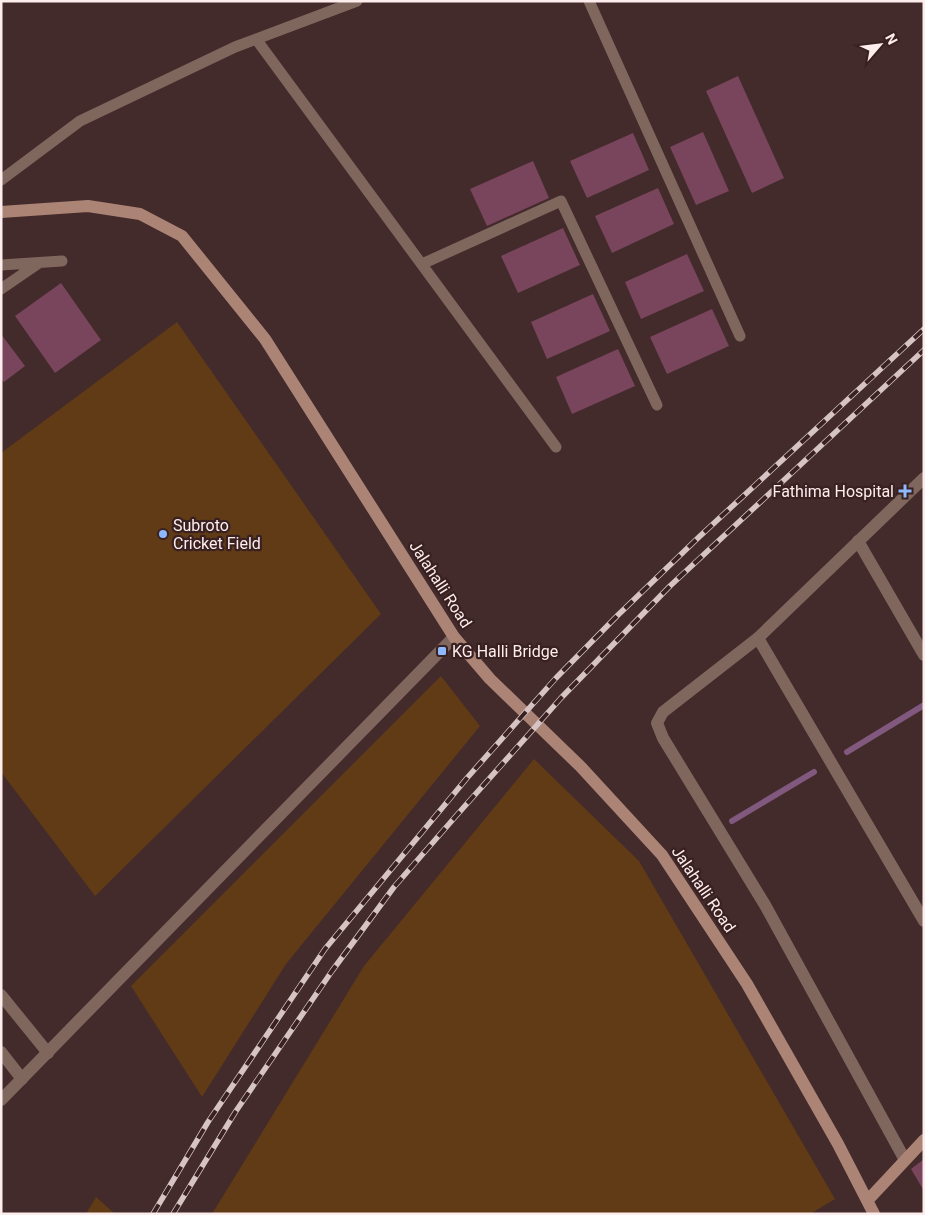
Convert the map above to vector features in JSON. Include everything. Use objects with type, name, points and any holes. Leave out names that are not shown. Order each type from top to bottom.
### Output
[{"type":"main road","name":"Jalahalli Road","points":[[1,212],[88,206],[140,214],[182,236],[266,340],[454,636],[490,679],[580,766],[662,855],[747,984],[868,1200],[874,1214]]},
{"type":"main road","points":[[868,1200],[924,1140]]},
{"type":"street","points":[[905,1160],[765,905],[662,738],[657,723],[663,712],[758,638],[924,478]]},
{"type":"street","points":[[858,541],[922,647]]},
{"type":"street","points":[[1,1100],[454,636]]},
{"type":"street","points":[[758,638],[924,921]]},
{"type":"street","points":[[1,995],[48,1053]]},
{"type":"street","points":[[1,1052],[22,1079]]},
{"type":"lane","points":[[1,180],[80,121],[226,51],[357,1]]},
{"type":"lane","points":[[589,1],[740,336]]},
{"type":"lane","points":[[256,39],[556,447]]},
{"type":"lane","points":[[422,264],[561,201],[658,405]]},
{"type":"lane","points":[[1,265],[62,261]]},
{"type":"lane","points":[[1,289],[39,262]]},
{"type":"shaded area","name":"Subroto Cricket Field","points":[[177,322],[381,614],[95,896],[1,772],[1,453]]},
{"type":"shaded area","points":[[441,676],[480,726],[286,964],[202,1097],[131,986]]},
{"type":"shaded area","points":[[534,759],[639,861],[835,1199],[810,1214],[212,1214],[364,966]]},
{"type":"shaded area","points":[[96,1197],[115,1214],[86,1214]]},
{"type":"building","points":[[738,76],[784,178],[752,193],[706,91]]},
{"type":"building","points":[[703,132],[729,191],[696,205],[670,147]]},
{"type":"building","points":[[633,133],[649,170],[587,198],[570,161]]},
{"type":"building","points":[[533,161],[549,198],[487,226],[470,189]]},
{"type":"building","points":[[658,188],[674,224],[612,253],[595,216]]},
{"type":"building","points":[[563,228],[580,265],[518,293],[501,256]]},
{"type":"building","points":[[687,254],[704,291],[641,319],[625,282]]},
{"type":"building","points":[[61,283],[101,340],[55,373],[15,316]]},
{"type":"building","points":[[593,294],[610,331],[547,359],[531,322]]},
{"type":"building","points":[[712,309],[729,346],[667,374],[650,337]]},
{"type":"building","points":[[1,334],[25,366],[4,382],[1,379]]},
{"type":"building","points":[[618,349],[635,386],[572,414],[556,377]]},
{"type":"building","points":[[924,1159],[924,1191],[911,1169]]},
{"type":"waterway","points":[[847,752],[924,705]]},
{"type":"waterway","points":[[732,821],[814,772]]},
{"type":"railway","points":[[153,1214],[208,1122],[325,949],[467,778],[556,678],[618,615],[699,537],[924,329]]},
{"type":"railway","points":[[173,1214],[236,1111],[332,971],[394,887],[561,698],[670,586],[924,350]]},
{"type":"place","name":"Fathima Hospital","points":[[905,491]]},
{"type":"place","name":"Subroto Cricket Field","points":[[163,534]]},
{"type":"place","name":"KG Halli Bridge","points":[[442,651]]}]
